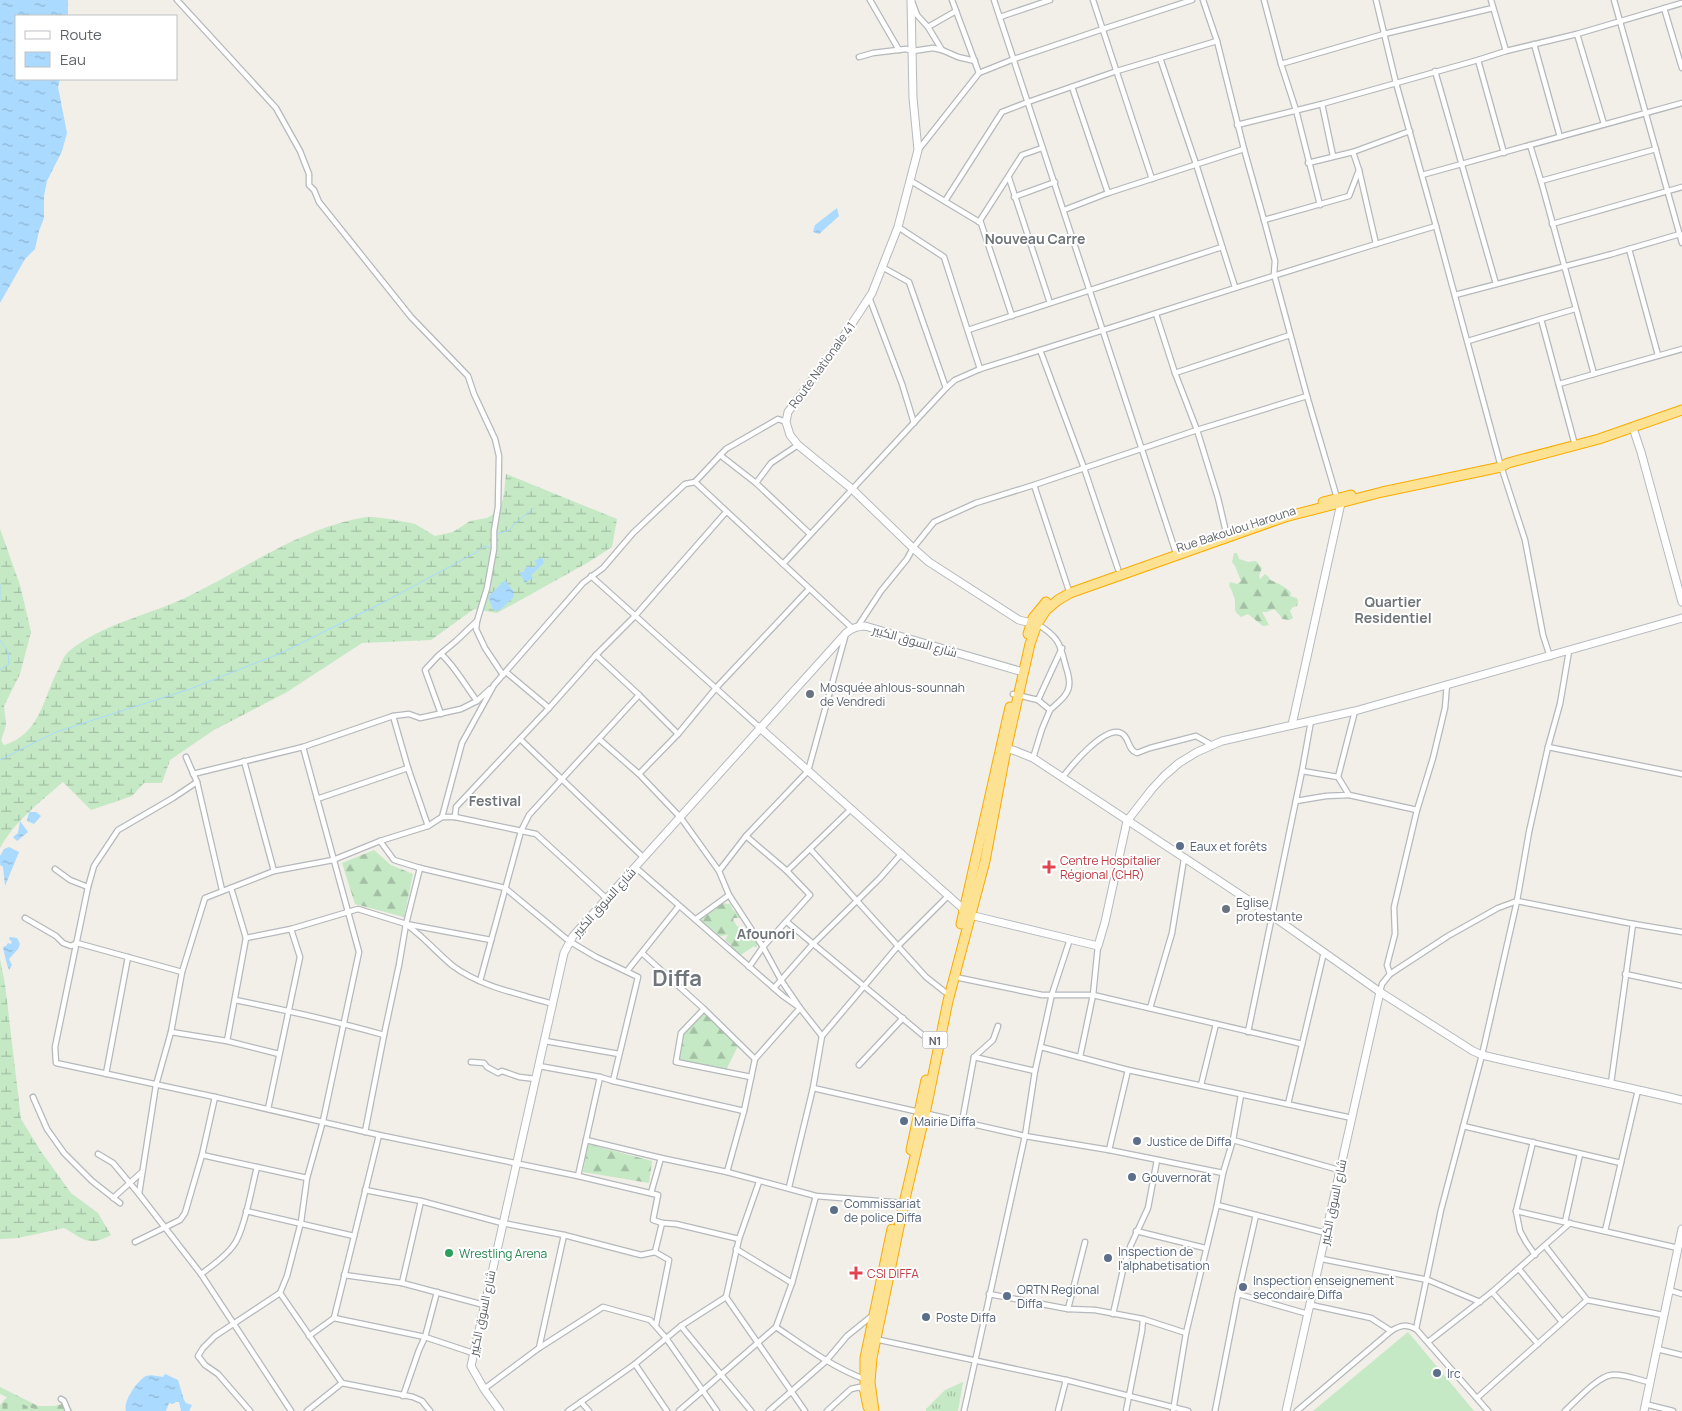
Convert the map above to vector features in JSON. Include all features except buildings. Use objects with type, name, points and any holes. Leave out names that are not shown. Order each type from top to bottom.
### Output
[{"type":"highway","name":"Rue Bakoulou Harouna","points":[[1021,672],[1031,639],[1034,624],[1033,618],[1054,595],[1068,588],[1283,513],[1503,465],[1575,446],[1682,410]]},
{"type":"highway","name":"Rue Bakoulou Harouna","points":[[1034,624],[1046,610],[1070,593],[1244,530],[1339,501]]},
{"type":"highway","name":"N1","points":[[922,1113],[945,992],[967,912],[985,861],[1003,749],[1021,672]]},
{"type":"highway","name":"N1","points":[[869,1411],[864,1379],[865,1358],[955,977],[967,912]]},
{"type":"highway","name":"N1","points":[[874,1411],[870,1382],[875,1339],[901,1203]]},
{"type":"street","points":[[177,0],[276,108],[300,151],[309,174],[309,185],[314,190],[319,202],[411,317],[468,376],[474,394],[495,439],[500,456],[498,507],[493,536],[494,549],[487,588],[476,629],[485,648],[505,673],[549,708]]},
{"type":"street","points":[[870,0],[899,50]]},
{"type":"street","points":[[911,0],[917,15],[928,27],[942,50]]},
{"type":"street","name":"Route Nationale 41","points":[[911,0],[913,98],[918,150],[898,227],[869,297],[836,348],[788,412],[786,422],[790,435],[798,445],[852,489],[929,562],[1019,620],[1034,624]]},
{"type":"street","points":[[952,0],[979,74]]},
{"type":"street","points":[[994,0],[1175,550]]},
{"type":"street","points":[[1000,17],[1050,0]]},
{"type":"street","points":[[1093,0],[1152,179]]},
{"type":"street","points":[[918,150],[979,74],[1014,59],[1192,0]]},
{"type":"street","points":[[1204,0],[1217,41],[1244,150],[1264,220],[1274,261],[1274,274],[1290,335],[1339,501],[1292,725]]},
{"type":"street","points":[[1264,0],[1281,64],[1296,110],[1320,205]]},
{"type":"street","points":[[1376,0],[1396,83],[1525,540],[1543,635],[1550,657]]},
{"type":"street","points":[[1491,0],[1506,51]]},
{"type":"street","points":[[1614,0],[1682,242]]},
{"type":"street","points":[[1238,125],[1322,104],[1506,51],[1577,34],[1682,3]]},
{"type":"street","points":[[1281,64],[1384,34],[1493,8]]},
{"type":"street","points":[[1664,8],[1680,52],[1682,68]]},
{"type":"street","points":[[928,27],[956,11]]},
{"type":"street","points":[[1577,34],[1604,124]]},
{"type":"street","points":[[945,201],[1002,112],[1117,71],[1217,41]]},
{"type":"street","points":[[1534,44],[1560,137]]},
{"type":"street","points":[[860,57],[873,53],[906,49],[913,52],[933,48],[975,61]]},
{"type":"street","points":[[1160,58],[1236,287]]},
{"type":"street","points":[[1478,60],[1504,153]]},
{"type":"street","points":[[1435,71],[1496,284]]},
{"type":"street","points":[[1072,86],[1108,194]]},
{"type":"street","points":[[1422,175],[1682,103]]},
{"type":"street","points":[[1322,104],[1333,156]]},
{"type":"street","points":[[1308,163],[1353,152],[1410,131]]},
{"type":"street","points":[[1530,145],[1594,374]]},
{"type":"street","points":[[979,222],[1022,155],[1042,148]]},
{"type":"street","points":[[1541,180],[1656,149]]},
{"type":"street","points":[[1064,210],[1196,164],[1244,150]]},
{"type":"street","points":[[1353,152],[1376,244]]},
{"type":"street","points":[[1264,220],[1349,196],[1359,170]]},
{"type":"street","points":[[1008,178],[1050,303]]},
{"type":"street","points":[[911,181],[981,223],[1012,316]]},
{"type":"street","points":[[1014,197],[1055,182]]},
{"type":"street","points":[[1552,224],[1682,186]]},
{"type":"street","points":[[783,564],[955,380],[980,369],[1104,331],[1274,274],[1436,226]]},
{"type":"street","points":[[898,227],[944,257],[980,369]]},
{"type":"street","points":[[1455,295],[1681,234]]},
{"type":"street","points":[[968,330],[1222,247]]},
{"type":"street","points":[[1629,249],[1658,356]]},
{"type":"street","points":[[882,266],[909,282],[946,388]]},
{"type":"street","points":[[869,297],[902,384],[914,423]]},
{"type":"street","points":[[1468,341],[1575,309]]},
{"type":"street","points":[[1156,314],[1174,373],[1197,430],[1218,498],[1226,532]]},
{"type":"street","points":[[1541,319],[1575,446]]},
{"type":"street","points":[[1174,373],[1290,335]]},
{"type":"street","points":[[1559,384],[1682,349]]},
{"type":"street","points":[[1040,350],[1084,468],[1118,569]]},
{"type":"street","points":[[695,482],[809,589],[855,627],[934,522],[976,503],[1307,396]]},
{"type":"street","points":[[194,774],[303,747],[393,716],[409,714],[420,718],[461,709],[477,701],[493,687],[583,583],[603,568],[633,534],[676,492],[686,484],[695,482],[726,449],[778,419],[786,422]]},
{"type":"street","points":[[1633,428],[1682,602]]},
{"type":"street","points":[[756,483],[771,463],[798,445]]},
{"type":"street","points":[[720,455],[756,483],[810,534]]},
{"type":"street","points":[[1034,485],[1068,588]]},
{"type":"street","points":[[455,816],[456,807],[634,616],[726,512]]},
{"type":"street","points":[[591,576],[967,912],[1098,946]]},
{"type":"street","points":[[639,774],[678,734],[716,688],[809,589]]},
{"type":"street","points":[[1080,1057],[1094,995],[1098,946],[1127,821],[1152,788],[1180,762],[1212,745],[1355,711],[1682,618]]},
{"type":"street","points":[[441,714],[425,670],[477,621]]},
{"type":"street","points":[[1033,758],[1050,710],[1066,696],[1069,686],[1069,678],[1060,642],[1048,630],[1034,624]]},
{"type":"street","name":"شارع السوق الكبير","points":[[500,1411],[472,1368],[473,1353],[564,953],[569,942],[586,920],[681,818],[759,727],[846,633],[855,627],[873,629],[1021,672]]},
{"type":"street","points":[[719,871],[746,836],[808,771],[846,633]]},
{"type":"street","points":[[1038,700],[1062,648]]},
{"type":"street","points":[[1416,1329],[1442,1210],[1482,1055],[1517,901],[1529,832],[1548,747],[1560,704],[1569,651]]},
{"type":"street","points":[[441,654],[448,660],[477,701]]},
{"type":"street","points":[[596,655],[678,734]]},
{"type":"street","points":[[1390,974],[1387,965],[1395,934],[1394,908],[1417,810],[1433,758],[1445,708],[1447,684]]},
{"type":"street","points":[[442,817],[462,743],[493,687]]},
{"type":"street","points":[[480,981],[520,831],[530,815],[639,695]]},
{"type":"street","points":[[1015,695],[1038,700],[1050,710]]},
{"type":"street","points":[[1349,795],[1338,777],[1355,711]]},
{"type":"street","points":[[393,716],[428,826]]},
{"type":"street","points":[[1248,1032],[1311,721]]},
{"type":"street","points":[[1062,778],[1078,758],[1108,733],[1122,733],[1131,750],[1137,753],[1196,736],[1212,745]]},
{"type":"street","points":[[520,739],[644,858]]},
{"type":"street","points":[[599,739],[639,774],[681,818],[719,871],[729,895],[781,980],[822,1036]]},
{"type":"street","points":[[250,1411],[218,1374],[198,1356],[215,1336],[280,1293],[287,1276],[301,1222],[307,1178],[324,1122],[359,952],[303,747]]},
{"type":"street","points":[[1548,747],[1682,774]]},
{"type":"street","points":[[1003,749],[1013,750],[1033,758],[1271,915],[1380,992],[1482,1055],[1682,1100]]},
{"type":"street","points":[[186,757],[197,782],[222,890]]},
{"type":"street","points":[[244,761],[274,871]]},
{"type":"street","points":[[317,799],[408,768]]},
{"type":"street","points":[[1302,771],[1338,777]]},
{"type":"street","points":[[197,782],[118,830],[94,866],[55,1047],[56,1062],[365,1132],[651,1193],[658,1195],[653,1220],[739,1239]]},
{"type":"street","points":[[1296,801],[1326,796],[1349,795],[1417,810]]},
{"type":"street","points":[[787,871],[851,809]]},
{"type":"street","points":[[139,1194],[156,1085],[170,1032],[182,972],[205,898],[274,871],[333,860],[380,841],[428,826],[442,817],[455,816],[536,834],[606,898]]},
{"type":"street","points":[[746,836],[787,871],[810,895],[762,947],[750,967]]},
{"type":"street","points":[[380,841],[394,860],[506,888],[569,942],[638,977],[613,1081]]},
{"type":"street","points":[[810,850],[926,977],[945,992]]},
{"type":"street","points":[[774,988],[812,945],[880,878],[902,853]]},
{"type":"street","points":[[1150,1008],[1172,932],[1184,859]]},
{"type":"street","points":[[635,867],[774,988],[800,1008]]},
{"type":"street","points":[[365,1132],[406,924],[420,868]]},
{"type":"street","points":[[55,869],[70,880],[88,887]]},
{"type":"street","points":[[226,1041],[246,938],[231,888]]},
{"type":"street","points":[[696,919],[729,895]]},
{"type":"street","points":[[789,1188],[813,1088],[822,1036],[898,946],[949,895]]},
{"type":"street","points":[[1380,992],[1390,974],[1448,936],[1498,908],[1517,901],[1682,932]]},
{"type":"street","points":[[627,971],[679,906]]},
{"type":"street","points":[[246,938],[291,929],[358,909],[406,924],[491,940]]},
{"type":"street","points":[[25,918],[56,936],[63,943],[71,946],[76,943],[182,972]]},
{"type":"street","points":[[786,922],[935,1043]]},
{"type":"street","points":[[406,924],[454,966],[480,981],[553,1004]]},
{"type":"street","points":[[1611,1083],[1633,924]]},
{"type":"street","points":[[268,1109],[300,957],[291,929]]},
{"type":"street","points":[[964,1411],[1025,1136],[1035,1071],[1052,994],[1070,939]]},
{"type":"street","points":[[1288,1104],[1324,952]]},
{"type":"street","points":[[642,953],[704,1009],[755,1059]]},
{"type":"street","points":[[106,1074],[128,958]]},
{"type":"street","points":[[1625,974],[1682,986]]},
{"type":"street","points":[[955,977],[1042,995],[1094,995],[1302,1044]]},
{"type":"street","name":"شارع السوق الكبير","points":[[1286,1411],[1322,1259],[1339,1170],[1380,992]]},
{"type":"street","points":[[235,1000],[289,1010],[384,1035]]},
{"type":"street","points":[[727,1172],[744,1111],[755,1059],[800,1008]]},
{"type":"street","points":[[704,1009],[681,1033],[676,1062],[751,1077]]},
{"type":"street","points":[[859,1065],[903,1018]]},
{"type":"street","points":[[1201,1085],[1216,1024]]},
{"type":"street","points":[[962,1122],[974,1057],[993,1040],[998,1026]]},
{"type":"street","points":[[170,1032],[226,1041],[279,1054]]},
{"type":"street","points":[[545,1041],[619,1054]]},
{"type":"street","points":[[1041,1047],[1128,1070],[1352,1118]]},
{"type":"street","points":[[974,1057],[1035,1071]]},
{"type":"street","points":[[472,1062],[484,1064],[498,1073],[502,1071],[519,1077],[536,1079]]},
{"type":"street","points":[[539,1066],[600,1077],[744,1111]]},
{"type":"street","points":[[1109,1150],[1128,1070]]},
{"type":"street","points":[[578,1176],[600,1077]]},
{"type":"street","points":[[813,1088],[1025,1136],[1109,1150],[1222,1173]]},
{"type":"street","points":[[1605,1232],[1638,1090]]},
{"type":"street","points":[[1173,1410],[1186,1333],[1222,1173],[1233,1140],[1241,1095]]},
{"type":"street","points":[[33,1097],[47,1128],[64,1153],[92,1181],[120,1204]]},
{"type":"street","points":[[135,1242],[180,1220],[185,1213],[202,1154],[215,1097]]},
{"type":"street","points":[[1463,1126],[1620,1163]]},
{"type":"street","points":[[310,1336],[334,1318],[379,1135]]},
{"type":"street","points":[[586,1140],[727,1172],[816,1196],[901,1203]]},
{"type":"street","points":[[1233,1140],[1339,1170]]},
{"type":"street","points":[[1532,1142],[1516,1211],[1520,1231],[1535,1255]]},
{"type":"street","points":[[98,1154],[113,1163],[201,1274],[291,1411]]},
{"type":"street","points":[[202,1154],[307,1178]]},
{"type":"street","points":[[1565,1222],[1580,1154]]},
{"type":"street","points":[[651,1193],[661,1158]]},
{"type":"street","points":[[1113,1314],[1123,1270],[1136,1231],[1148,1208],[1157,1160]]},
{"type":"street","points":[[201,1274],[235,1244],[257,1167]]},
{"type":"street","points":[[113,1198],[142,1172]]},
{"type":"street","points":[[568,1411],[635,1364],[681,1326],[726,1297],[736,1249],[759,1182]]},
{"type":"street","points":[[365,1190],[421,1201],[502,1223],[564,1235],[641,1255],[655,1252],[669,1260],[656,1325]]},
{"type":"street","points":[[679,1411],[776,1327],[792,1283],[816,1196]]},
{"type":"street","points":[[402,1283],[421,1201]]},
{"type":"street","points":[[1216,1205],[1326,1233]]},
{"type":"street","points":[[246,1210],[354,1236]]},
{"type":"street","points":[[1516,1211],[1678,1248]]},
{"type":"street","points":[[1215,1411],[1256,1214]]},
{"type":"street","points":[[655,1252],[662,1223]]},
{"type":"street","points":[[1428,1342],[1492,1292],[1570,1223]]},
{"type":"street","points":[[1673,1411],[1644,1408],[1682,1229]]},
{"type":"street","points":[[1136,1231],[1205,1248]]},
{"type":"street","points":[[539,1348],[564,1235]]},
{"type":"street","points":[[1068,1309],[1085,1242]]},
{"type":"street","points":[[1546,1246],[1587,1300],[1664,1315]]},
{"type":"street","points":[[736,1249],[792,1283]]},
{"type":"street","points":[[1322,1259],[1428,1280],[1480,1302]]},
{"type":"street","points":[[1519,1269],[1562,1322]]},
{"type":"street","points":[[344,1275],[402,1283],[484,1305]]},
{"type":"street","points":[[1668,1290],[1682,1294]]},
{"type":"street","points":[[403,1396],[425,1337],[437,1292]]},
{"type":"street","points":[[1492,1292],[1538,1344]]},
{"type":"street","points":[[280,1293],[342,1383],[413,1397],[422,1401],[430,1411]]},
{"type":"street","points":[[989,1294],[1068,1309],[1095,1310],[1143,1319],[1186,1333]]},
{"type":"street","points":[[1238,1294],[1308,1314]]},
{"type":"street","points":[[726,1297],[805,1411]]},
{"type":"street","points":[[1477,1398],[1587,1300]]},
{"type":"street","points":[[1311,1305],[1371,1318],[1392,1331]]},
{"type":"street","points":[[484,1389],[539,1348],[603,1307],[650,1320],[656,1325],[718,1411]]},
{"type":"street","points":[[769,1411],[826,1361],[847,1336],[874,1314]]},
{"type":"street","points":[[334,1318],[425,1337],[473,1353]]},
{"type":"street","points":[[1126,1411],[1143,1319]]},
{"type":"street","points":[[1296,1411],[1398,1326],[1407,1324],[1416,1329],[1488,1411]]},
{"type":"street","points":[[681,1326],[750,1411]]},
{"type":"street","points":[[776,1327],[826,1361],[849,1374],[864,1379]]},
{"type":"street","points":[[875,1339],[1066,1380],[1130,1396],[1173,1410],[1188,1411]]},
{"type":"street","points":[[1656,1349],[1682,1355]]},
{"type":"street","points":[[635,1364],[667,1411]]},
{"type":"street","points":[[1565,1411],[1600,1379],[1608,1376],[1617,1375],[1649,1382]]},
{"type":"street","points":[[1058,1411],[1066,1380]]},
{"type":"street","points":[[307,1411],[342,1383]]},
{"type":"street","points":[[828,1411],[851,1389],[860,1387],[865,1392]]},
{"type":"street","points":[[60,1399],[64,1401],[68,1411]]},
{"type":"street","points":[[581,1402],[589,1411]]},
{"type":"green space","points":[[506,474],[617,519],[612,547],[497,613],[474,609],[431,640],[362,643],[287,692],[214,730],[170,760],[162,783],[144,783],[132,796],[91,810],[63,782],[20,821],[0,848],[0,529],[20,585],[31,632],[20,674],[4,706],[6,725],[1,741],[4,745],[16,740],[33,723],[68,652],[95,634],[185,598],[273,551],[319,530],[343,522],[377,517],[415,524],[435,536],[453,532],[470,521],[487,518],[500,510]]},
{"type":"green space","points":[[1234,553],[1237,553],[1239,559],[1248,562],[1256,561],[1262,568],[1259,576],[1260,579],[1265,574],[1270,580],[1287,589],[1291,593],[1290,596],[1297,598],[1297,606],[1293,607],[1290,611],[1293,618],[1290,620],[1282,619],[1274,609],[1262,612],[1269,625],[1263,626],[1248,614],[1241,617],[1237,614],[1234,596],[1229,586],[1230,582],[1237,584],[1241,581],[1232,562]]},
{"type":"green space","points":[[374,850],[391,865],[413,874],[404,917],[355,904],[342,863]]},
{"type":"green space","points":[[722,903],[730,904],[733,910],[740,915],[740,918],[734,918],[733,920],[737,926],[747,930],[758,942],[756,948],[754,946],[741,955],[734,953],[731,945],[725,940],[728,935],[720,936],[701,920]]},
{"type":"green space","points":[[0,959],[5,984],[21,1119],[42,1153],[71,1193],[98,1213],[111,1235],[103,1239],[97,1241],[86,1240],[64,1228],[18,1238],[0,1239]]},
{"type":"green space","points":[[704,1009],[739,1044],[724,1074],[677,1061],[683,1033]]},
{"type":"green space","points":[[588,1144],[652,1161],[649,1183],[583,1172]]},
{"type":"green space","points":[[1408,1332],[1474,1411],[1313,1411]]},
{"type":"green space","points":[[963,1382],[958,1411],[926,1411],[945,1390]]},
{"type":"green space","points":[[0,1387],[38,1406],[54,1406],[67,1403],[73,1411],[38,1411],[0,1394]]},
{"type":"green space","points":[[7,1397],[38,1411],[0,1411],[0,1405]]},
{"type":"water","points":[[0,0],[68,0],[68,15],[15,15],[15,80],[60,80],[58,87],[67,133],[62,151],[47,181],[44,196],[44,218],[35,249],[25,259],[0,303]]},
{"type":"water","points":[[837,208],[839,216],[819,234],[813,232],[815,225]]},
{"type":"water","points":[[542,557],[544,563],[531,575],[533,578],[525,583],[519,572],[525,572],[524,570],[528,566],[533,568],[537,564],[534,561]]},
{"type":"water","points":[[505,580],[514,592],[513,598],[500,610],[494,611],[488,597]]},
{"type":"water","points":[[29,812],[36,812],[41,816],[34,824],[27,821]]},
{"type":"water","points":[[20,821],[28,832],[17,841],[13,837],[18,833]]},
{"type":"water","points":[[9,847],[19,852],[5,886],[0,856],[4,849]]},
{"type":"water","points":[[10,937],[17,938],[20,944],[9,959],[12,965],[9,970],[3,947],[8,943],[11,944]]},
{"type":"water","points":[[165,1374],[178,1380],[184,1400],[192,1405],[189,1411],[181,1411],[179,1402],[176,1402],[173,1404],[169,1403],[166,1411],[126,1411],[129,1397],[142,1379],[150,1375],[163,1377]]},
{"type":"waterway","points":[[497,534],[510,530],[514,524],[534,508]]},
{"type":"waterway","points":[[0,760],[56,732],[190,689],[281,653],[384,602],[477,552],[484,546],[490,548],[492,544]]},
{"type":"waterway","points":[[0,585],[0,600]]},
{"type":"waterway","points":[[0,640],[8,652],[9,664],[0,670]]},
{"type":"place","name":"Mosquée ahlous-sounnah de Vendredi","points":[[810,694]]},
{"type":"place","name":"Eaux et forêts","points":[[1180,846]]},
{"type":"place","name":"Centre Hospitalier Régional (CHR)","points":[[1049,867]]},
{"type":"place","name":"Eglise protestante","points":[[1226,909]]},
{"type":"place","name":"Mairie Diffa","points":[[904,1121]]},
{"type":"place","name":"Justice de Diffa","points":[[1137,1141]]},
{"type":"place","name":"Gouvernorat","points":[[1132,1177]]},
{"type":"place","name":"Commissariat de police Diffa","points":[[834,1210]]},
{"type":"place","name":"Wrestling Arena","points":[[449,1253]]},
{"type":"place","name":"Inspection de l'alphabetisation","points":[[1108,1258]]},
{"type":"place","name":"CSI DIFFA","points":[[856,1273]]},
{"type":"place","name":"Inspection enseignement secondaire Diffa","points":[[1243,1287]]},
{"type":"place","name":"ORTN Regional Diffa","points":[[1007,1296]]},
{"type":"place","name":"Poste Diffa","points":[[926,1317]]},
{"type":"place","name":"Irc","points":[[1437,1373]]},
{"type":"district","name":"Nouveau Carre","points":[[1035,238]]},
{"type":"district","name":"Quartier Residentiel","points":[[1393,610]]},
{"type":"district","name":"Festival","points":[[495,800]]},
{"type":"district","name":"Afounori","points":[[766,933]]},
{"type":"district","name":"Diffa","points":[[677,978]]}]
